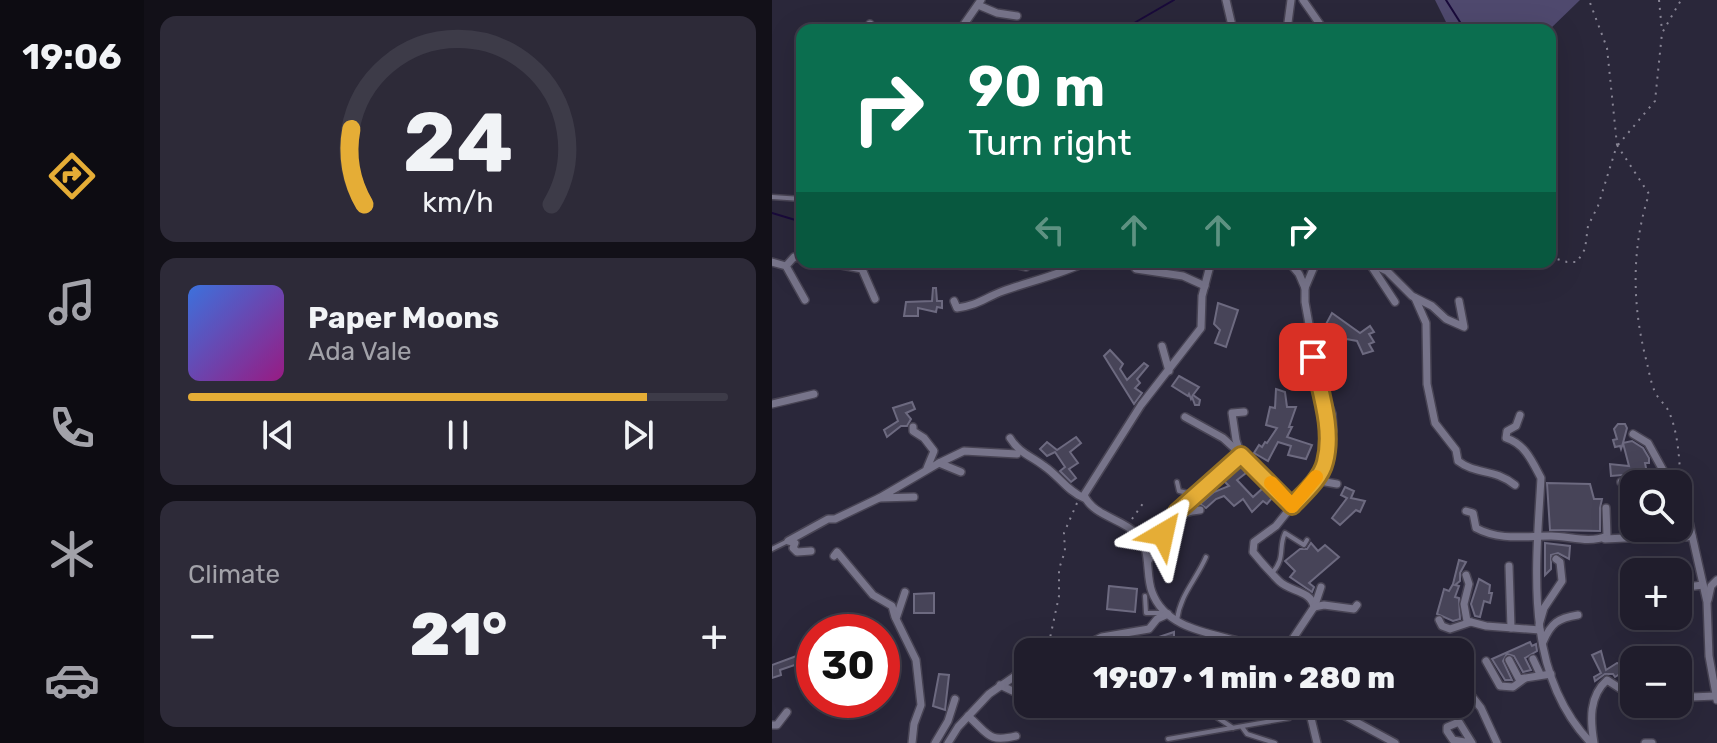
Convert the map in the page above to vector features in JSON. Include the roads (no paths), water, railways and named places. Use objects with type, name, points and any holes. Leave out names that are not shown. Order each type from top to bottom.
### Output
[{"type":"street","points":[[1226,0],[1232,24]]},
{"type":"street","points":[[1288,24],[1291,0]]},
{"type":"street","points":[[1303,0],[1320,24]]},
{"type":"street","points":[[964,24],[979,2],[997,13],[1017,16]]},
{"type":"street","points":[[786,266],[796,257]]},
{"type":"street","points":[[772,262],[786,266],[805,300]]},
{"type":"street","points":[[857,268],[862,269],[875,299]]},
{"type":"street","points":[[954,301],[957,308],[978,305],[1001,292],[1048,279],[1073,268]]},
{"type":"street","points":[[1135,268],[1183,276],[1205,286]]},
{"type":"street","points":[[1210,268],[1201,328],[1141,405],[1084,495],[1088,505],[1125,524],[1140,536],[1148,561],[1150,588],[1158,605],[1177,622],[1226,638]]},
{"type":"street","points":[[1294,268],[1305,288],[1327,438],[1325,462],[1276,526],[1254,542],[1253,552],[1282,584],[1310,597],[1314,607]]},
{"type":"street","points":[[1305,288],[1313,268]]},
{"type":"street","points":[[1373,268],[1395,302]]},
{"type":"street","points":[[1381,268],[1415,298],[1464,327],[1459,301]]},
{"type":"street","points":[[1415,298],[1426,323],[1427,384],[1435,423],[1456,450],[1458,461],[1502,475],[1515,485]]},
{"type":"street","points":[[1162,346],[1169,371]]},
{"type":"street","points":[[772,404],[814,394]]},
{"type":"street","points":[[1323,404],[1329,406],[1332,414],[1333,431]]},
{"type":"street","points":[[1241,455],[1232,413],[1244,412]]},
{"type":"street","points":[[1520,415],[1516,426],[1507,431],[1506,438],[1519,442],[1541,478],[1538,538],[1542,644],[1568,714],[1591,742]]},
{"type":"street","points":[[1185,417],[1223,438],[1292,506]]},
{"type":"street","points":[[913,427],[913,431],[924,438],[934,451],[927,468]]},
{"type":"street","points":[[1633,434],[1648,443],[1663,470]]},
{"type":"street","points":[[1010,438],[1018,451],[1046,467],[1072,493],[1084,498]]},
{"type":"street","points":[[788,541],[828,519],[835,519],[879,498],[927,468],[964,451],[1017,454]]},
{"type":"street","points":[[1175,518],[1177,512],[1241,455]]},
{"type":"street","points":[[939,463],[961,472]]},
{"type":"street","points":[[1314,480],[1337,484]]},
{"type":"street","points":[[879,498],[914,497]]},
{"type":"street","points":[[1600,539],[1607,536],[1606,508]]},
{"type":"street","points":[[1148,561],[1166,527],[1179,513],[1200,510]]},
{"type":"street","points":[[1466,511],[1473,513],[1476,528],[1486,533],[1587,540],[1620,538]]},
{"type":"street","points":[[1140,536],[1166,527]]},
{"type":"street","points":[[1692,536],[1707,602],[1709,656],[1717,698],[1692,697]]},
{"type":"street","points":[[788,541],[795,543],[793,548],[797,552],[811,551]]},
{"type":"street","points":[[834,556],[837,552],[873,595],[892,606],[894,614]]},
{"type":"street","points":[[1539,628],[1544,608],[1562,581],[1560,562],[1556,559]]},
{"type":"street","points":[[1509,566],[1511,628]]},
{"type":"street","points":[[1466,575],[1469,584],[1464,604],[1467,621],[1511,628],[1539,628]]},
{"type":"street","points":[[1707,602],[1711,586],[1717,580]]},
{"type":"street","points":[[1692,586],[1703,585]]},
{"type":"street","points":[[1293,638],[1314,607],[1321,587]]},
{"type":"street","points":[[898,614],[905,592]]},
{"type":"street","points":[[1314,607],[1324,605],[1354,609],[1357,605]]},
{"type":"street","points":[[1100,638],[1149,629],[1157,619],[1168,614]]},
{"type":"street","points":[[1542,644],[1550,627],[1559,618],[1578,615]]},
{"type":"street","points":[[1439,620],[1442,626],[1450,629],[1471,622]]},
{"type":"street","points":[[900,627],[916,660],[921,705],[914,724],[912,743]]},
{"type":"street","points":[[1533,659],[1540,674]]},
{"type":"street","points":[[1509,660],[1519,679],[1524,679]]},
{"type":"street","points":[[1486,661],[1500,686],[1513,687],[1524,679],[1551,674]]},
{"type":"street","points":[[948,743],[968,716],[1014,676]]},
{"type":"street","points":[[1591,742],[1590,710],[1600,687],[1607,680],[1620,688]]},
{"type":"street","points":[[1000,685],[1014,692]]},
{"type":"street","points":[[935,743],[948,721],[955,699]]},
{"type":"street","points":[[1474,699],[1497,743]]},
{"type":"street","points":[[772,725],[777,725],[787,712]]},
{"type":"street","points":[[968,716],[990,738],[999,741],[1016,736]]},
{"type":"street","points":[[1311,718],[1317,743]]},
{"type":"street","points":[[1349,718],[1395,743]]},
{"type":"street","points":[[1579,743],[1591,742]]},
{"type":"street","points":[[1645,743],[1652,743]]},
{"type":"lane","points":[[772,197],[796,199]]},
{"type":"lane","points":[[1177,482],[1179,491],[1195,495]]},
{"type":"lane","points":[[1272,573],[1279,565],[1285,533],[1304,545],[1307,540]]},
{"type":"lane","points":[[772,549],[788,541]]},
{"type":"lane","points":[[1177,622],[1179,603],[1196,579],[1206,557]]},
{"type":"lane","points":[[1145,596],[1146,613],[1168,614]]},
{"type":"lane","points":[[1218,718],[1233,728]]},
{"type":"lane","points":[[1168,739],[1289,718]]},
{"type":"lane","points":[[1242,727],[1247,734],[1275,743]]},
{"type":"waterway","points":[[1132,24],[1174,0]]},
{"type":"waterway","points":[[1446,0],[1461,24]]},
{"type":"waterway","points":[[772,213],[796,220]]}]
